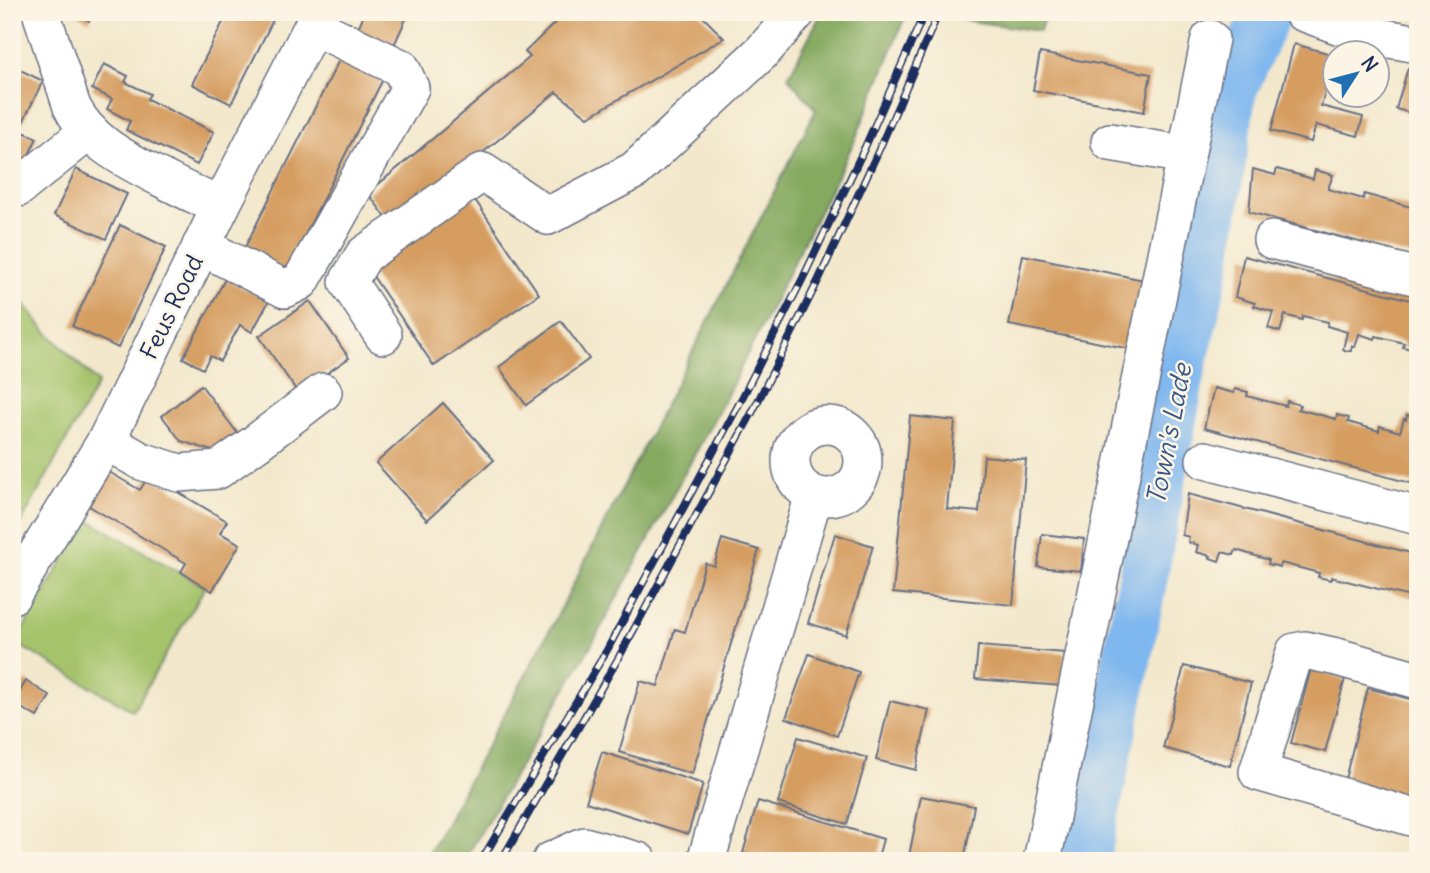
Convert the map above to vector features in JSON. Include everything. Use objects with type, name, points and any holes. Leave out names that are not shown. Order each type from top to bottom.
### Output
[{"type":"street","points":[[41,12],[79,121],[111,150],[135,165],[221,206]]},
{"type":"street","points":[[383,335],[348,282],[364,255],[483,172],[548,216],[635,170],[763,51],[797,12]]},
{"type":"street","points":[[1302,12],[1362,34],[1416,35]]},
{"type":"street","points":[[201,246],[285,289],[300,281],[410,88],[401,68],[317,19]]},
{"type":"street","name":"Feus Road","points":[[12,595],[106,441],[221,206],[317,19]]},
{"type":"street","points":[[1042,861],[1210,40]]},
{"type":"street","points":[[18,188],[89,131]]},
{"type":"street","points":[[1110,142],[1186,155]]},
{"type":"street","points":[[1272,240],[1418,277]]},
{"type":"street","points":[[106,441],[141,461],[179,473],[218,470],[323,392]]},
{"type":"street","points":[[1205,460],[1418,516]]},
{"type":"street","points":[[706,861],[814,495]]},
{"type":"street","points":[[1418,680],[1337,657],[1305,650],[1295,652],[1258,772],[1418,820]]},
{"type":"street","points":[[551,861],[584,846],[638,861]]},
{"type":"green space","points":[[822,12],[907,12],[854,142],[727,395],[593,642],[464,861],[425,861],[554,622],[816,110],[788,77]]},
{"type":"green space","points":[[965,12],[1046,12],[1040,31],[962,20]]},
{"type":"green space","points":[[12,288],[43,328],[98,383],[12,539]]},
{"type":"green space","points":[[87,519],[205,587],[133,711],[15,643]]},
{"type":"building","points":[[73,12],[94,12],[89,21]]},
{"type":"building","points":[[228,12],[277,12],[231,104],[192,84]]},
{"type":"building","points":[[365,12],[409,12],[391,52],[355,35]]},
{"type":"building","points":[[566,12],[698,12],[724,38],[588,117],[556,92],[393,227],[368,193],[530,57],[525,52]]},
{"type":"building","points":[[1294,44],[1322,52],[1321,106],[1363,117],[1358,136],[1316,125],[1311,142],[1271,131]]},
{"type":"building","points":[[343,52],[386,73],[281,283],[238,261]]},
{"type":"building","points":[[1040,53],[1151,74],[1144,112],[1033,90]]},
{"type":"building","points":[[104,64],[128,76],[125,82],[150,94],[147,99],[214,132],[197,165],[126,130],[130,121],[107,109],[112,99],[92,89]]},
{"type":"building","points":[[12,66],[43,81],[19,130],[37,138],[12,190]]},
{"type":"building","points":[[1408,68],[1418,71],[1418,115],[1396,109]]},
{"type":"building","points":[[76,169],[127,194],[106,239],[54,215]]},
{"type":"building","points":[[1253,169],[1275,175],[1277,169],[1313,179],[1315,170],[1333,175],[1328,189],[1363,199],[1364,194],[1411,207],[1413,200],[1418,201],[1418,258],[1249,212]]},
{"type":"building","points":[[471,194],[539,294],[434,366],[366,266]]},
{"type":"building","points":[[120,225],[166,247],[118,348],[72,326]]},
{"type":"building","points":[[1023,255],[1144,280],[1131,349],[1009,325]]},
{"type":"building","points":[[1244,256],[1418,302],[1418,351],[1403,347],[1404,343],[1359,334],[1355,347],[1352,346],[1351,351],[1347,351],[1343,349],[1347,332],[1327,326],[1328,322],[1303,316],[1302,320],[1285,315],[1280,332],[1268,328],[1273,312],[1235,297]]},
{"type":"building","points":[[225,279],[269,301],[252,332],[240,325],[220,361],[210,356],[203,369],[183,358]]},
{"type":"building","points":[[310,301],[349,358],[298,393],[259,336]]},
{"type":"building","points":[[561,321],[589,359],[526,405],[499,367]]},
{"type":"building","points":[[201,385],[239,435],[218,453],[181,441],[162,416]]},
{"type":"building","points":[[1214,388],[1234,393],[1235,389],[1248,392],[1247,396],[1286,406],[1287,401],[1300,405],[1298,409],[1336,419],[1337,415],[1349,418],[1348,422],[1379,431],[1380,426],[1400,432],[1407,415],[1416,417],[1412,435],[1418,436],[1418,485],[1204,428]]},
{"type":"building","points":[[443,403],[494,460],[427,520],[376,463]]},
{"type":"building","points":[[910,416],[955,421],[947,509],[979,512],[984,456],[1026,460],[1013,605],[893,593]]},
{"type":"building","points":[[109,472],[140,490],[149,475],[227,521],[220,533],[240,544],[212,591],[181,572],[186,563],[89,506]]},
{"type":"building","points":[[1188,494],[1418,555],[1418,599],[1331,577],[1331,580],[1318,577],[1319,573],[1281,563],[1280,567],[1268,564],[1269,560],[1236,550],[1234,555],[1222,552],[1219,561],[1196,552],[1198,545],[1188,542],[1189,537],[1182,535]]},
{"type":"building","points":[[835,534],[873,546],[846,635],[808,623]]},
{"type":"building","points":[[1042,534],[1084,539],[1081,571],[1038,567]]},
{"type":"building","points":[[722,539],[759,550],[692,774],[619,752],[640,681],[658,686],[675,629],[685,632],[705,563],[714,566]]},
{"type":"building","points":[[978,646],[1065,653],[1062,686],[975,679]]},
{"type":"building","points":[[809,654],[859,672],[837,736],[786,718]]},
{"type":"building","points":[[1184,666],[1251,683],[1230,766],[1163,748]]},
{"type":"building","points":[[1311,669],[1345,679],[1325,752],[1291,743]]},
{"type":"building","points":[[26,681],[50,696],[37,717],[13,703]]},
{"type":"building","points":[[1368,688],[1418,701],[1418,810],[1342,791]]},
{"type":"building","points":[[890,701],[929,710],[916,770],[876,760]]},
{"type":"building","points":[[798,737],[867,758],[847,824],[778,803]]},
{"type":"building","points":[[602,752],[703,784],[688,834],[586,802]]},
{"type":"building","points":[[921,796],[974,806],[964,861],[908,861]]},
{"type":"building","points":[[758,801],[883,839],[877,861],[770,861],[743,853]]},
{"type":"building","points":[[1408,853],[1418,856],[1418,861],[1406,861]]},
{"type":"waterway","name":"Town's Lade","points":[[1085,861],[1140,595],[1182,366],[1206,264],[1232,91],[1267,12]]},
{"type":"railway","points":[[481,861],[607,650],[739,404],[803,278],[925,12]]},
{"type":"railway","points":[[501,861],[619,657],[753,411],[819,279],[939,12]]}]
